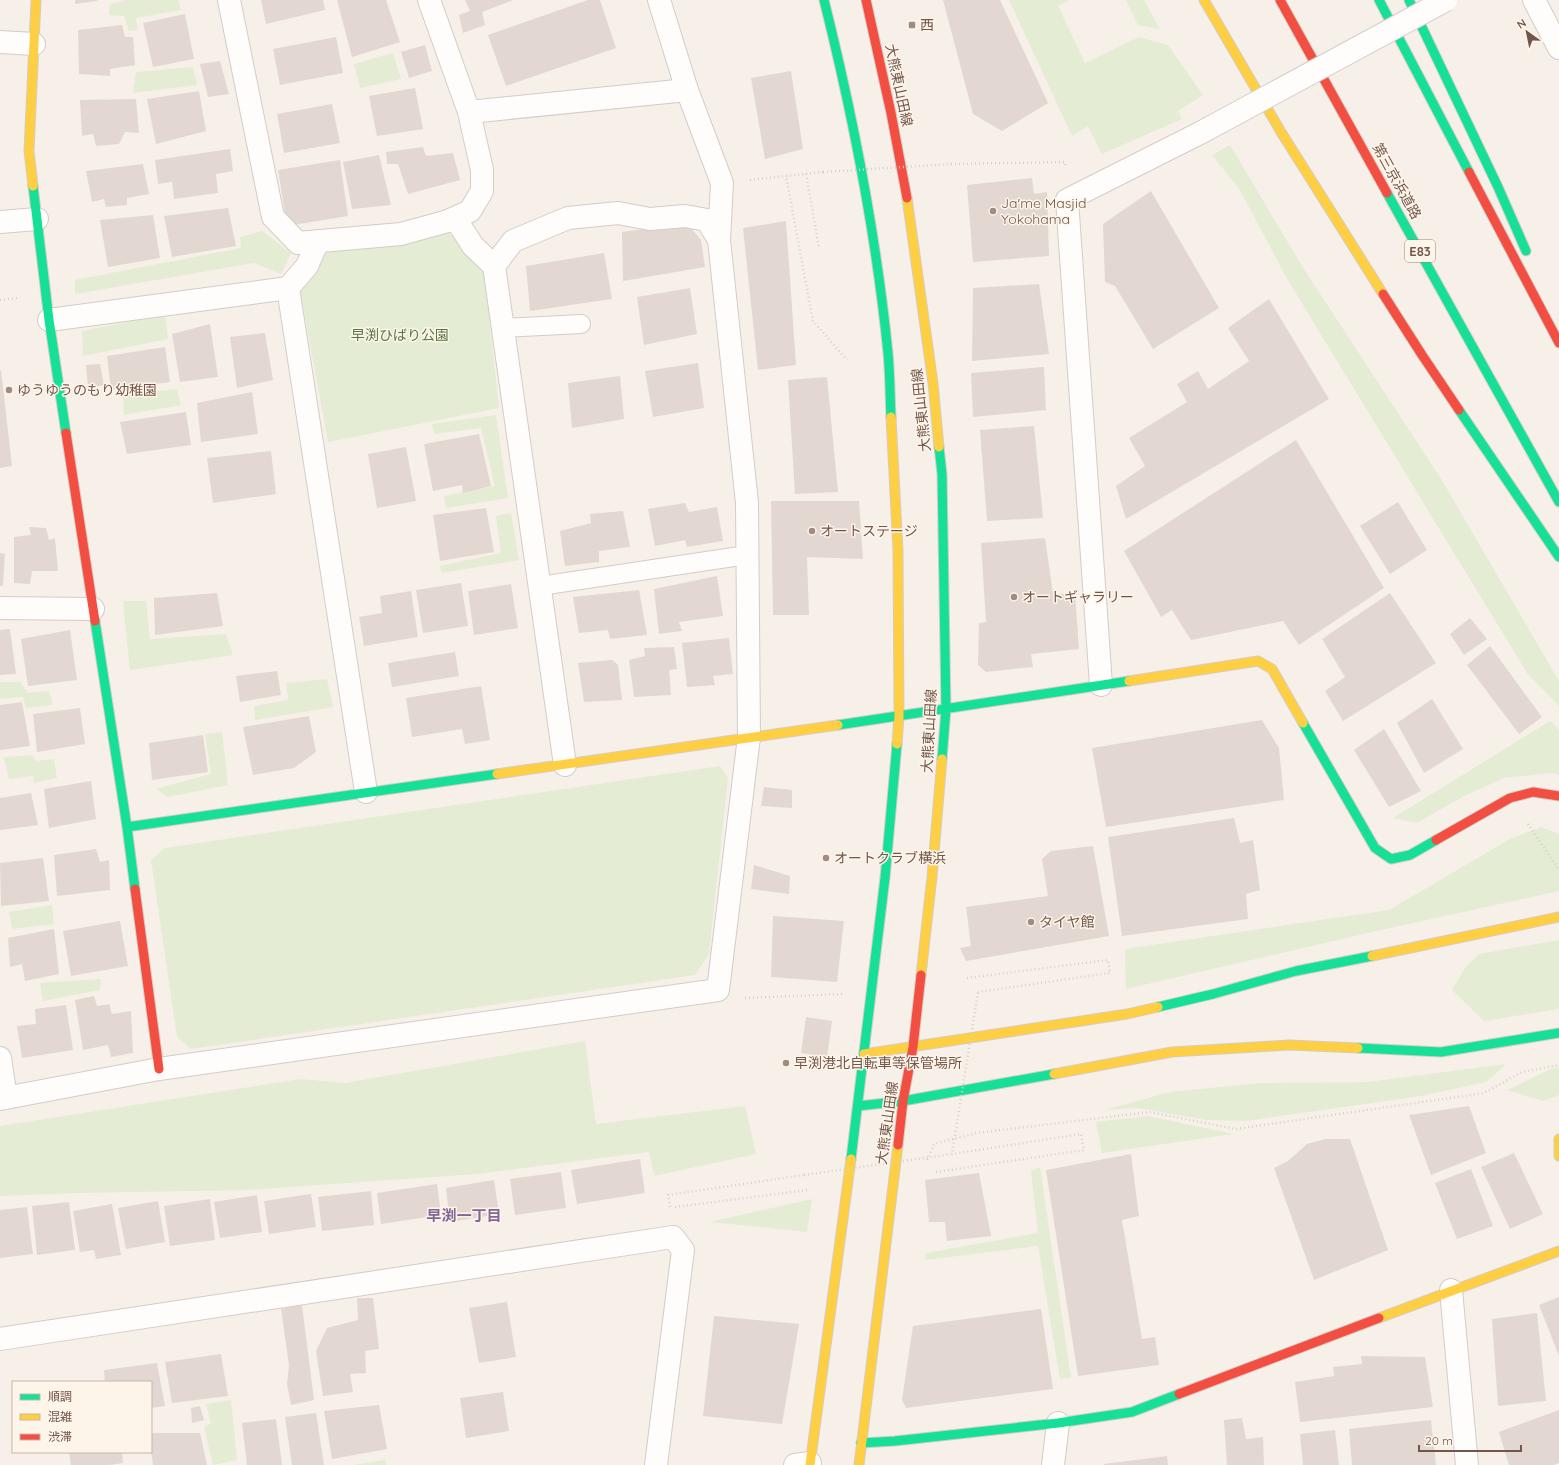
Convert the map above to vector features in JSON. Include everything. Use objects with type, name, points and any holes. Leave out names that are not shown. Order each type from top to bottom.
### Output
[{"type":"main road","points":[[36,0],[29,151],[49,320],[92,610],[127,827],[159,1069]]},
{"type":"main road","name":"大熊東山田線","points":[[805,1464],[858,1106],[886,878],[898,716],[898,551],[888,354],[876,256],[859,158],[839,61],[824,0]]},
{"type":"main road","name":"大熊東山田線","points":[[858,1465],[903,1101],[914,1047],[932,877],[946,709],[942,474],[933,383],[908,202],[891,113],[866,0]]},
{"type":"main road","points":[[1204,0],[1281,132],[1422,355],[1559,557]]},
{"type":"main road","name":"第三京浜道路","points":[[1280,0],[1559,502]]},
{"type":"main road","points":[[1379,0],[1559,343]]},
{"type":"main road","points":[[1409,0],[1498,187],[1528,257]]},
{"type":"main road","points":[[1547,299],[1559,328]]},
{"type":"main road","points":[[127,827],[565,765],[1258,661],[1272,669],[1375,848],[1391,859],[1410,856],[1510,798],[1533,792],[1559,796]]},
{"type":"main road","points":[[864,1054],[1128,1014],[1213,994],[1296,971],[1535,924],[1559,917]]},
{"type":"main road","points":[[858,1106],[903,1101],[1172,1052],[1289,1046],[1441,1052],[1559,1033]]},
{"type":"main road","points":[[1559,1139],[1559,1156]]},
{"type":"main road","points":[[861,1443],[895,1441],[1058,1423],[1132,1412],[1451,1290],[1559,1251]]},
{"type":"street","points":[[229,0],[273,217],[298,243],[401,234],[448,221],[470,211],[482,191],[482,170],[469,112],[429,0]]},
{"type":"street","points":[[0,1058],[3,1098],[159,1069],[718,990],[749,737],[746,503],[719,240],[722,183],[687,90],[659,0]]},
{"type":"street","points":[[1101,685],[1067,200],[1202,132],[1446,0]]},
{"type":"street","points":[[1534,0],[1559,48]]},
{"type":"street","points":[[0,42],[34,44]]},
{"type":"street","points":[[469,112],[687,90]]},
{"type":"street","points":[[494,266],[513,241],[568,218],[618,213],[650,219],[685,216],[707,220],[719,240]]},
{"type":"street","points":[[455,218],[473,246],[494,266],[565,765]]},
{"type":"street","points":[[0,222],[37,219]]},
{"type":"street","points":[[49,320],[288,288],[307,266],[318,241]]},
{"type":"street","points":[[288,288],[366,792]]},
{"type":"street","points":[[0,608],[92,610]]},
{"type":"street","points":[[0,1339],[673,1237],[683,1250],[656,1465]]},
{"type":"street","points":[[1451,1290],[1467,1465]]},
{"type":"street","points":[[1053,1465],[1058,1423]]},
{"type":"lane","points":[[503,328],[581,324]]},
{"type":"lane","points":[[540,586],[747,555]]},
{"type":"path","points":[[722,183],[823,172],[951,164],[1065,162],[1067,200]]},
{"type":"path","points":[[806,174],[819,247]]},
{"type":"path","points":[[786,176],[813,321],[847,360]]},
{"type":"path","points":[[1510,798],[1559,870]]},
{"type":"path","points":[[952,1154],[978,992],[1110,973],[1108,960],[967,978]]},
{"type":"path","points":[[718,990],[726,999],[842,994]]},
{"type":"path","points":[[926,1163],[934,1144],[976,1133],[1150,1112],[1236,1129],[1484,1093],[1522,1072],[1559,1065]]},
{"type":"path","points":[[807,1190],[670,1207],[668,1195],[1081,1134],[1084,1150],[936,1172]]},
{"type":"green space","points":[[125,0],[178,0],[181,10],[136,18],[138,30],[129,31],[124,16],[109,15],[110,4]]},
{"type":"green space","points":[[1009,0],[1070,0],[1058,6],[1085,63],[1139,37],[1168,45],[1203,95],[1178,111],[1182,119],[1102,154],[1088,126],[1072,136]]},
{"type":"green space","points":[[1126,0],[1144,0],[1160,29],[1138,25]]},
{"type":"green space","points":[[393,53],[401,79],[360,88],[354,64]]},
{"type":"green space","points":[[193,67],[197,85],[133,93],[136,72]]},
{"type":"green space","points":[[1230,145],[1302,266],[1443,482],[1559,681],[1559,706],[1527,673],[1286,277],[1240,190],[1212,155]]},
{"type":"green space","points":[[262,231],[291,253],[281,274],[254,263],[75,294],[75,280],[241,248],[240,237]]},
{"type":"green space","name":"早渕ひばり公園","points":[[447,231],[484,271],[499,408],[328,442],[300,290],[324,250]]},
{"type":"green space","points":[[165,315],[168,339],[83,356],[82,331]]},
{"type":"green space","points":[[177,389],[181,405],[124,415],[123,395]]},
{"type":"green space","points":[[496,415],[508,498],[446,508],[444,496],[495,486],[481,428],[434,434],[432,424]]},
{"type":"green space","points":[[511,513],[519,560],[442,573],[439,566],[501,553],[496,516]]},
{"type":"green space","points":[[123,601],[146,601],[150,639],[226,634],[233,655],[130,670]]},
{"type":"green space","points":[[327,679],[333,707],[255,720],[254,706],[288,700],[286,683]]},
{"type":"green space","points":[[0,682],[20,682],[28,693],[49,691],[53,705],[26,708],[23,697],[0,699]]},
{"type":"green space","points":[[1550,721],[1559,730],[1559,775],[1553,773],[1504,778],[1462,797],[1417,823],[1393,818]]},
{"type":"green space","points":[[222,732],[228,785],[168,797],[156,789],[211,774],[205,734]]},
{"type":"green space","points":[[32,755],[36,761],[54,759],[57,778],[34,783],[33,776],[9,779],[4,757]]},
{"type":"green space","points":[[720,766],[728,778],[709,954],[695,975],[191,1049],[177,1037],[151,860],[165,848]]},
{"type":"green space","points":[[1541,827],[1559,834],[1559,891],[1381,930],[1126,989],[1125,949],[1389,910],[1510,839]]},
{"type":"green space","points":[[52,905],[54,924],[12,929],[9,912]]},
{"type":"green space","points":[[1559,940],[1559,1009],[1484,1021],[1452,990],[1465,968],[1479,954]]},
{"type":"green space","points":[[101,979],[100,990],[43,1001],[40,983]]},
{"type":"green space","points":[[585,1041],[596,1124],[745,1106],[756,1154],[654,1176],[649,1152],[477,1174],[248,1190],[0,1196],[0,1126],[301,1079],[345,1083]]},
{"type":"green space","points":[[1506,1064],[1486,1082],[1421,1096],[1245,1121],[1206,1120],[1138,1108],[1105,1110],[1170,1092],[1260,1083],[1368,1082]]},
{"type":"green space","points":[[1559,1068],[1559,1095],[1543,1101],[1507,1090],[1551,1069]]},
{"type":"green space","points":[[1148,1116],[1233,1134],[1102,1153],[1096,1122]]},
{"type":"green space","points":[[1040,1167],[1071,1378],[1060,1379],[1038,1246],[925,1260],[926,1253],[1038,1233],[1031,1171]]},
{"type":"green space","points":[[812,1199],[807,1232],[710,1222]]},
{"type":"green space","points":[[231,1400],[237,1460],[213,1465],[204,1427],[211,1423],[206,1404]]},
{"type":"green space","points":[[385,1460],[386,1465],[353,1465]]},
{"type":"building","points":[[75,0],[97,0],[97,1],[75,4]]},
{"type":"building","points":[[261,0],[323,0],[325,10],[266,24]]},
{"type":"building","points":[[337,0],[386,0],[400,42],[352,57]]},
{"type":"building","points":[[465,0],[513,0],[482,12],[485,25],[463,33],[459,15],[470,11]]},
{"type":"building","points":[[588,0],[600,0],[616,48],[506,86],[488,35]]},
{"type":"building","points":[[943,0],[1000,0],[1048,103],[1002,131],[973,114]]},
{"type":"building","points":[[185,14],[194,59],[153,67],[143,23]]},
{"type":"building","points":[[122,25],[125,37],[133,37],[135,65],[110,69],[110,76],[79,74],[78,30]]},
{"type":"building","points":[[336,37],[343,73],[280,85],[273,49]]},
{"type":"building","points":[[425,45],[432,71],[409,78],[401,52]]},
{"type":"building","points":[[220,61],[229,94],[208,97],[200,64]]},
{"type":"building","points":[[791,71],[803,149],[765,159],[751,78]]},
{"type":"building","points":[[415,88],[423,129],[377,136],[369,96]]},
{"type":"building","points":[[199,91],[206,131],[156,144],[147,99]]},
{"type":"building","points":[[136,99],[139,133],[125,132],[119,144],[96,146],[93,134],[82,136],[80,100]]},
{"type":"building","points":[[332,104],[340,143],[284,153],[277,114]]},
{"type":"building","points":[[423,147],[426,156],[453,153],[460,180],[408,194],[398,164],[387,164],[386,152]]},
{"type":"building","points":[[230,149],[233,171],[216,174],[218,193],[174,199],[172,182],[158,184],[155,160]]},
{"type":"building","points":[[379,155],[391,205],[352,209],[343,162]]},
{"type":"building","points":[[340,160],[348,216],[287,226],[278,170]]},
{"type":"building","points":[[143,164],[149,194],[127,198],[127,205],[106,207],[104,199],[92,202],[86,171]]},
{"type":"building","points":[[1032,178],[1034,194],[1047,192],[1049,256],[973,262],[967,185]]},
{"type":"building","points":[[1151,191],[1219,308],[1153,349],[1115,286],[1105,282],[1103,224]]},
{"type":"building","points":[[228,208],[236,246],[172,257],[164,216]]},
{"type":"building","points":[[153,215],[160,258],[108,267],[100,220]]},
{"type":"building","points":[[786,221],[796,365],[758,370],[743,228]]},
{"type":"building","points":[[687,223],[701,240],[705,267],[623,281],[622,232]]},
{"type":"building","points":[[604,253],[612,299],[530,311],[526,266]]},
{"type":"building","points":[[1039,284],[1049,354],[972,361],[973,288]]},
{"type":"building","points":[[690,288],[697,334],[644,345],[637,297]]},
{"type":"building","points":[[1269,299],[1329,399],[1126,519],[1116,486],[1145,466],[1129,438],[1187,402],[1177,384],[1198,371],[1208,389],[1249,361],[1228,328]]},
{"type":"building","points":[[210,324],[218,377],[180,382],[172,334]]},
{"type":"building","points":[[265,333],[273,380],[237,388],[230,337]]},
{"type":"building","points":[[165,347],[170,382],[111,390],[107,356]]},
{"type":"building","points":[[698,363],[704,408],[653,417],[645,371]]},
{"type":"building","points":[[100,364],[104,385],[88,388],[86,365]]},
{"type":"building","points":[[1044,367],[1046,410],[973,417],[971,373]]},
{"type":"building","points":[[1,370],[12,466],[0,468],[0,371]]},
{"type":"building","points":[[620,376],[624,419],[572,428],[568,383]]},
{"type":"building","points":[[827,377],[838,492],[795,494],[788,380]]},
{"type":"building","points":[[252,392],[258,434],[201,442],[197,403]]},
{"type":"building","points":[[186,412],[191,445],[127,454],[120,422]]},
{"type":"building","points":[[1034,426],[1043,518],[987,521],[980,430]]},
{"type":"building","points":[[479,434],[491,486],[463,493],[462,485],[433,491],[424,444]]},
{"type":"building","points":[[1296,440],[1384,588],[1299,645],[1283,621],[1191,640],[1172,610],[1161,617],[1124,551]]},
{"type":"building","points":[[406,447],[416,501],[377,508],[368,454]]},
{"type":"building","points":[[271,451],[276,494],[213,503],[207,458]]},
{"type":"building","points":[[771,501],[859,501],[863,559],[807,557],[809,615],[773,615]]},
{"type":"building","points":[[1398,502],[1427,550],[1390,574],[1360,526]]},
{"type":"building","points":[[685,503],[689,512],[717,507],[723,541],[687,547],[685,540],[655,546],[648,509]]},
{"type":"building","points":[[486,508],[494,552],[440,561],[433,515]]},
{"type":"building","points":[[623,511],[630,547],[599,551],[599,562],[565,566],[560,531],[591,523],[590,514]]},
{"type":"building","points":[[29,527],[46,528],[49,540],[55,538],[58,571],[32,571],[30,584],[14,583],[14,537],[31,535]]},
{"type":"building","points":[[1045,538],[1053,594],[1075,594],[1079,649],[1031,654],[1033,667],[986,672],[978,665],[979,623],[986,622],[981,543]]},
{"type":"building","points":[[0,553],[5,554],[3,586],[0,586]]},
{"type":"building","points":[[717,576],[723,616],[679,622],[682,631],[659,634],[654,589]]},
{"type":"building","points":[[461,583],[468,626],[423,633],[416,590]]},
{"type":"building","points":[[511,584],[518,628],[474,635],[468,591]]},
{"type":"building","points":[[639,590],[647,635],[610,639],[608,630],[579,633],[573,597]]},
{"type":"building","points":[[411,591],[418,637],[364,646],[359,617],[382,613],[380,596]]},
{"type":"building","points":[[217,593],[223,626],[155,635],[154,598]]},
{"type":"building","points":[[1390,593],[1436,663],[1343,721],[1325,691],[1345,677],[1322,639]]},
{"type":"building","points":[[1470,618],[1487,639],[1464,655],[1450,634]]},
{"type":"building","points":[[10,629],[16,674],[0,675],[0,630]]},
{"type":"building","points":[[70,630],[77,680],[28,686],[21,639]]},
{"type":"building","points":[[729,638],[733,674],[713,676],[715,685],[687,687],[682,643]]},
{"type":"building","points":[[1490,646],[1542,717],[1519,734],[1467,665]]},
{"type":"building","points":[[674,647],[677,669],[669,670],[671,695],[634,697],[629,660],[645,656],[644,648]]},
{"type":"building","points":[[455,652],[459,676],[392,687],[388,663]]},
{"type":"building","points":[[612,660],[618,665],[622,700],[584,702],[578,663]]},
{"type":"building","points":[[277,671],[281,695],[240,702],[236,676]]},
{"type":"building","points":[[481,686],[490,740],[465,744],[462,729],[412,737],[406,698]]},
{"type":"building","points":[[1432,699],[1463,749],[1424,773],[1397,723]]},
{"type":"building","points":[[22,702],[30,746],[0,750],[0,705]]},
{"type":"building","points":[[80,708],[85,744],[37,752],[33,714]]},
{"type":"building","points":[[309,716],[316,752],[294,768],[253,775],[243,727]]},
{"type":"building","points":[[1262,720],[1279,748],[1284,800],[1106,827],[1092,748]]},
{"type":"building","points":[[1384,729],[1421,791],[1389,807],[1354,750]]},
{"type":"building","points":[[203,735],[208,772],[152,780],[149,743]]},
{"type":"building","points":[[91,781],[96,819],[49,828],[44,789]]},
{"type":"building","points":[[764,787],[792,790],[792,808],[761,806]]},
{"type":"building","points":[[31,793],[38,825],[0,830],[0,798]]},
{"type":"building","points":[[1234,818],[1240,843],[1253,840],[1260,890],[1246,894],[1248,919],[1122,936],[1108,837]]},
{"type":"building","points":[[1093,846],[1109,936],[966,961],[960,948],[971,946],[966,907],[1048,896],[1042,859],[1051,851]]},
{"type":"building","points":[[96,849],[100,862],[109,860],[110,890],[57,896],[54,855]]},
{"type":"building","points":[[43,858],[49,901],[1,906],[0,863]]},
{"type":"building","points":[[754,865],[790,876],[789,894],[751,889]]},
{"type":"building","points":[[773,916],[844,921],[837,982],[771,977]]},
{"type":"building","points":[[120,921],[128,966],[71,976],[63,931]]},
{"type":"building","points":[[54,929],[59,974],[25,981],[22,964],[10,967],[8,938]]},
{"type":"building","points":[[94,996],[97,1006],[109,1004],[112,1014],[131,1011],[133,1053],[111,1057],[108,1045],[83,1050],[75,1000]]},
{"type":"building","points":[[66,1005],[73,1050],[22,1058],[17,1026],[36,1024],[35,1009]]},
{"type":"building","points":[[806,1017],[832,1021],[827,1057],[801,1053]]},
{"type":"building","points":[[1469,1106],[1486,1153],[1431,1175],[1409,1115]]},
{"type":"building","points":[[1325,1139],[1350,1139],[1388,1250],[1314,1280],[1274,1168],[1288,1161],[1307,1144]]},
{"type":"building","points":[[1514,1153],[1543,1214],[1510,1229],[1481,1167]]},
{"type":"building","points":[[1131,1154],[1139,1216],[1122,1220],[1142,1339],[1155,1337],[1159,1365],[1078,1376],[1046,1170]]},
{"type":"building","points":[[640,1159],[645,1193],[577,1204],[571,1170]]},
{"type":"building","points":[[1471,1169],[1493,1226],[1457,1239],[1435,1183]]},
{"type":"building","points":[[561,1172],[566,1208],[515,1215],[510,1179]]},
{"type":"building","points":[[979,1173],[991,1236],[947,1241],[945,1222],[929,1222],[925,1180]]},
{"type":"building","points":[[494,1180],[499,1214],[450,1222],[446,1188]]},
{"type":"building","points":[[437,1184],[441,1215],[381,1224],[377,1193]]},
{"type":"building","points":[[371,1191],[374,1225],[322,1231],[318,1197]]},
{"type":"building","points":[[311,1194],[316,1227],[269,1234],[264,1201]]},
{"type":"building","points":[[257,1195],[262,1232],[220,1238],[214,1202]]},
{"type":"building","points":[[210,1199],[215,1240],[170,1246],[164,1206]]},
{"type":"building","points":[[158,1201],[165,1242],[126,1249],[118,1208]]},
{"type":"building","points":[[69,1202],[75,1250],[37,1255],[32,1206]]},
{"type":"building","points":[[112,1204],[121,1255],[96,1259],[94,1250],[80,1252],[73,1211]]},
{"type":"building","points":[[27,1207],[33,1254],[0,1258],[0,1210]]},
{"type":"building","points":[[1559,1297],[1559,1356],[1539,1305]]},
{"type":"building","points":[[357,1298],[373,1298],[379,1349],[365,1351],[366,1373],[350,1374],[353,1392],[323,1396],[316,1351],[327,1328],[358,1320]]},
{"type":"building","points":[[507,1302],[516,1357],[479,1363],[469,1308]]},
{"type":"building","points":[[302,1305],[314,1400],[291,1405],[287,1384],[289,1365],[281,1309]]},
{"type":"building","points":[[1041,1309],[1053,1389],[906,1408],[902,1400],[913,1326]]},
{"type":"building","points":[[1537,1313],[1546,1401],[1498,1406],[1492,1319]]},
{"type":"building","points":[[714,1316],[799,1324],[782,1424],[703,1416]]},
{"type":"building","points":[[221,1354],[228,1396],[172,1403],[165,1362]]},
{"type":"building","points":[[1361,1356],[1425,1357],[1433,1407],[1300,1422],[1295,1382],[1334,1376],[1333,1367],[1362,1364]]},
{"type":"building","points":[[157,1363],[165,1406],[152,1408],[152,1381],[105,1381],[104,1370]]},
{"type":"building","points":[[503,1392],[509,1431],[466,1438],[460,1398]]},
{"type":"building","points":[[379,1405],[387,1449],[332,1459],[324,1411]]},
{"type":"building","points":[[200,1406],[204,1420],[192,1423],[191,1408]]},
{"type":"building","points":[[1559,1410],[1559,1463],[1553,1465],[1509,1465],[1499,1432]]},
{"type":"building","points":[[316,1413],[324,1465],[292,1465],[285,1417]]},
{"type":"building","points":[[1242,1418],[1246,1439],[1263,1437],[1264,1465],[1227,1465],[1224,1420]]},
{"type":"building","points":[[276,1419],[282,1465],[247,1465],[242,1423]]},
{"type":"building","points":[[1431,1420],[1436,1465],[1352,1465],[1349,1429]]},
{"type":"building","points":[[1335,1430],[1339,1465],[1303,1465],[1300,1434]]},
{"type":"building","points":[[152,1433],[200,1433],[207,1465],[153,1465],[151,1453]]},
{"type":"building","points":[[69,1453],[122,1453],[123,1463],[110,1465],[71,1465]]},
{"type":"building","points":[[1167,1456],[1168,1465],[1104,1465],[1104,1464]]},
{"type":"traffic: fast","points":[[824,0],[845,87],[870,220],[888,353],[891,417]]},
{"type":"traffic: fast","points":[[1379,0],[1469,172]]},
{"type":"traffic: fast","points":[[1409,0],[1498,187],[1526,251]]},
{"type":"traffic: fast","points":[[33,186],[49,320],[66,433]]},
{"type":"traffic: fast","points":[[1387,193],[1559,502]]},
{"type":"traffic: fast","points":[[1459,410],[1559,557]]},
{"type":"traffic: fast","points":[[939,447],[942,474],[946,709],[942,759]]},
{"type":"traffic: fast","points":[[95,621],[127,827],[135,889]]},
{"type":"traffic: fast","points":[[838,725],[1129,681]]},
{"type":"traffic: fast","points":[[1303,723],[1375,848],[1391,859],[1410,855],[1436,840]]},
{"type":"traffic: fast","points":[[851,1159],[885,878],[897,744]]},
{"type":"traffic: fast","points":[[127,827],[497,774]]},
{"type":"traffic: fast","points":[[1158,1007],[1213,994],[1296,971],[1372,956]]},
{"type":"traffic: fast","points":[[1358,1048],[1441,1052],[1559,1033]]},
{"type":"traffic: fast","points":[[858,1106],[903,1101],[1054,1074]]},
{"type":"traffic: fast","points":[[861,1443],[895,1441],[1058,1423],[1132,1412],[1179,1394]]},
{"type":"traffic: slow","points":[[33,186],[29,151],[36,0]]},
{"type":"traffic: slow","points":[[1204,0],[1281,132],[1383,294]]},
{"type":"traffic: slow","points":[[907,198],[933,383],[939,447]]},
{"type":"traffic: slow","points":[[891,417],[898,551],[899,716],[897,744]]},
{"type":"traffic: slow","points":[[1129,681],[1258,661],[1272,669],[1303,723]]},
{"type":"traffic: slow","points":[[497,774],[838,725]]},
{"type":"traffic: slow","points":[[921,975],[932,877],[942,759]]},
{"type":"traffic: slow","points":[[1372,956],[1559,917]]},
{"type":"traffic: slow","points":[[864,1054],[1127,1014],[1158,1007]]},
{"type":"traffic: slow","points":[[1054,1074],[1172,1052],[1289,1045],[1358,1048]]},
{"type":"traffic: slow","points":[[1559,1139],[1559,1156]]},
{"type":"traffic: slow","points":[[859,1465],[898,1145]]},
{"type":"traffic: slow","points":[[810,1465],[851,1159]]},
{"type":"traffic: slow","points":[[1379,1318],[1559,1251]]},
{"type":"traffic: jam","points":[[866,0],[891,113],[907,198]]},
{"type":"traffic: jam","points":[[1280,0],[1387,193]]},
{"type":"traffic: jam","points":[[1469,172],[1559,343]]},
{"type":"traffic: jam","points":[[1383,294],[1459,410]]},
{"type":"traffic: jam","points":[[66,433],[95,621]]},
{"type":"traffic: jam","points":[[1436,840],[1510,798],[1533,792],[1559,796]]},
{"type":"traffic: jam","points":[[135,889],[159,1069]]},
{"type":"traffic: jam","points":[[898,1145],[903,1101],[913,1047],[921,975]]},
{"type":"traffic: jam","points":[[1179,1394],[1379,1318]]},
{"type":"place","name":"西","points":[[912,25]]},
{"type":"place","name":"Ja'me Masjid Yokohama","points":[[993,211]]},
{"type":"place","name":"ゆうゆうのもり幼稚園","points":[[9,390]]},
{"type":"place","name":"オートステージ","points":[[812,531]]},
{"type":"place","name":"オートギャラリー","points":[[1014,597]]},
{"type":"place","name":"オートクラブ横浜","points":[[826,858]]},
{"type":"place","name":"タイヤ館","points":[[1031,922]]},
{"type":"place","name":"早渕港北自転車等保管場所","points":[[786,1063]]},
{"type":"district","name":"早渕一丁目","points":[[464,1215]]}]
